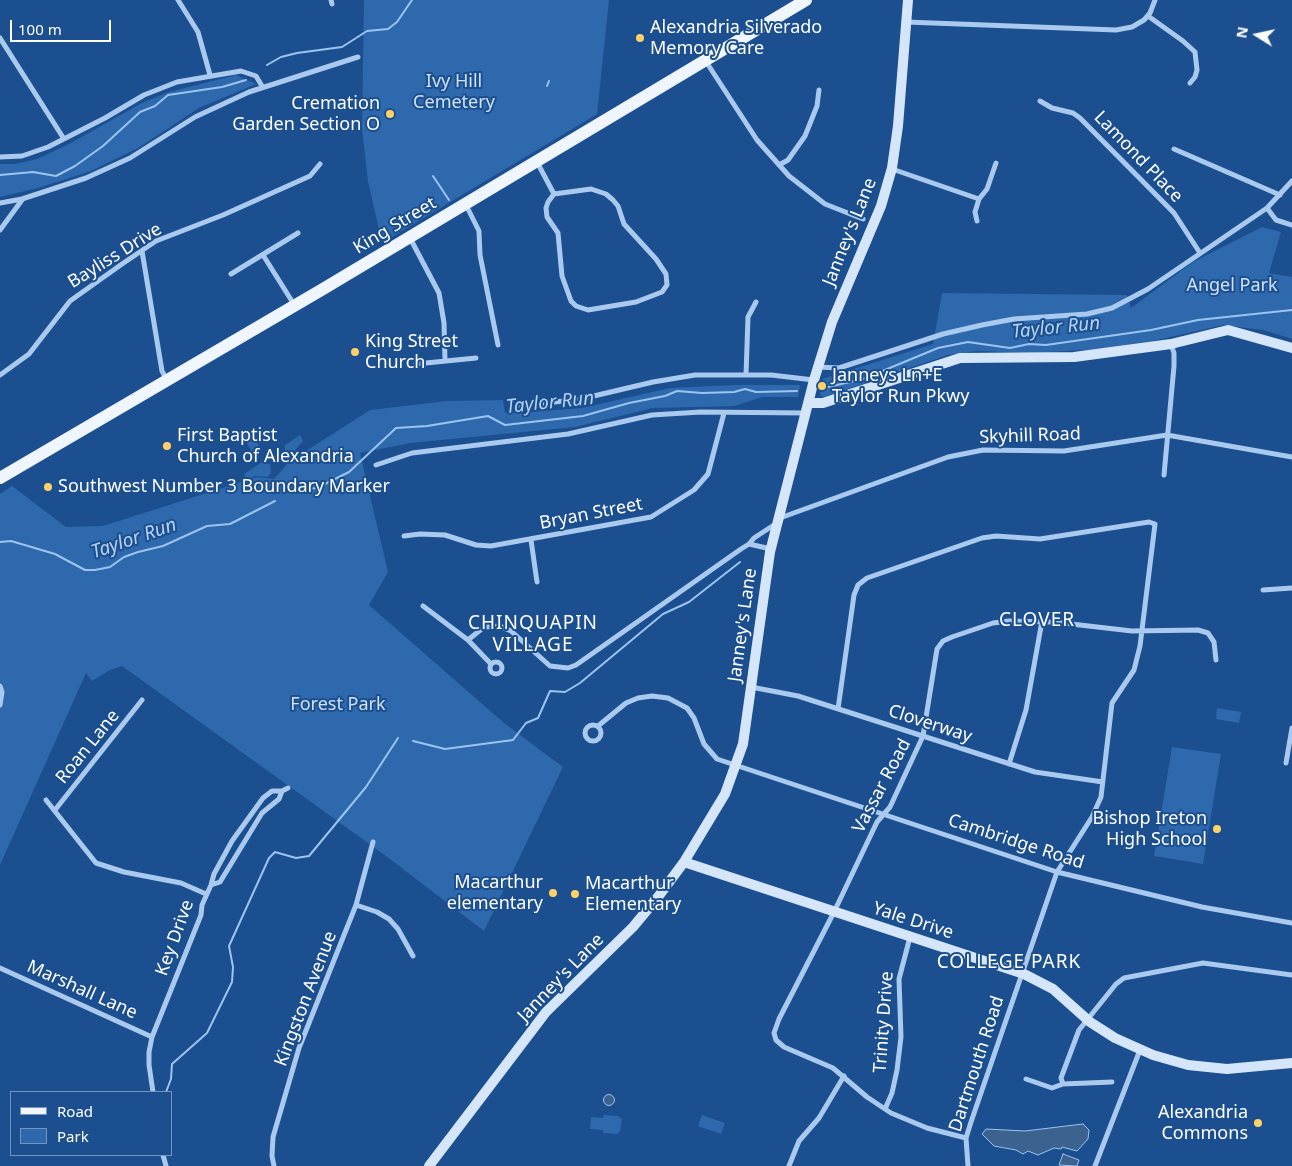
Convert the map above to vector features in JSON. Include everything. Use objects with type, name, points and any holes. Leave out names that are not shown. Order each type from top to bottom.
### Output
[{"type":"main road","name":"King Street","points":[[0,478],[295,306],[805,0]]},
{"type":"main road","name":"Janney's Lane","points":[[429,1166],[546,1012],[632,927],[658,898],[684,862],[719,806],[737,766],[743,744],[771,549],[814,380],[842,297],[881,206],[892,168],[898,126],[908,0]]},
{"type":"main road","points":[[807,408],[960,358],[1074,357],[1171,344],[1197,336],[1228,330],[1292,348]]},
{"type":"main road","name":"Yale Drive","points":[[684,862],[1021,973],[1053,989],[1086,1019],[1115,1038],[1140,1050],[1169,1060],[1206,1068],[1251,1068],[1292,1063]]},
{"type":"street","points":[[178,0],[198,32],[210,75]]},
{"type":"street","points":[[906,22],[1116,30],[1132,27],[1148,16],[1155,0]]},
{"type":"street","points":[[1148,16],[1195,52],[1195,77],[1190,83]]},
{"type":"street","points":[[0,38],[64,139]]},
{"type":"street","points":[[0,203],[22,199],[86,178],[130,158],[196,117],[262,86],[358,57]]},
{"type":"street","points":[[705,60],[757,140],[797,184],[841,212],[862,219]]},
{"type":"street","points":[[0,157],[26,155],[64,139],[158,88],[210,75],[241,71],[254,75],[262,86]]},
{"type":"street","points":[[779,165],[788,160],[805,136],[817,106],[819,90]]},
{"type":"street","name":"Lamond Place","points":[[1040,101],[1052,108],[1073,112],[1080,118],[1174,213],[1200,253]]},
{"type":"street","points":[[1174,149],[1280,195]]},
{"type":"street","points":[[536,162],[554,194]]},
{"type":"street","points":[[977,221],[975,212],[979,198],[987,189],[996,163]]},
{"type":"street","name":"Bayliss Drive","points":[[0,375],[29,354],[70,301],[82,290],[156,242],[223,215],[310,176],[320,164]]},
{"type":"street","points":[[892,168],[979,198]]},
{"type":"street","points":[[818,367],[839,368],[943,334],[982,325],[1014,320],[1087,314],[1106,310],[1148,289],[1267,208],[1292,181]]},
{"type":"street","points":[[592,190],[606,194],[613,200],[618,206],[624,224],[649,249],[666,274],[667,285],[664,290],[636,302],[588,310],[576,306],[568,295],[562,276],[558,233],[546,214],[548,202],[554,194],[592,190]]},
{"type":"street","points":[[0,230],[22,199]]},
{"type":"street","points":[[466,204],[479,231],[480,255],[498,346]]},
{"type":"street","points":[[1267,208],[1276,220],[1292,225]]},
{"type":"street","points":[[231,274],[298,233]]},
{"type":"street","points":[[410,237],[439,293],[444,323],[445,361]]},
{"type":"street","points":[[142,251],[162,371],[168,381]]},
{"type":"street","points":[[263,255],[295,306]]},
{"type":"street","points":[[746,375],[748,317],[756,302]]},
{"type":"street","points":[[1164,475],[1174,366],[1174,352],[1171,344]]},
{"type":"street","points":[[416,364],[476,358]]},
{"type":"street","points":[[520,406],[581,399],[676,377],[746,375],[814,380]]},
{"type":"street","points":[[376,465],[412,453],[568,434],[652,415],[807,408]]},
{"type":"street","name":"Bryan Street","points":[[404,536],[438,534],[476,545],[492,546],[652,517],[687,494],[708,474],[724,413]]},
{"type":"street","name":"Skyhill Road","points":[[468,640],[484,627],[500,626],[511,631],[550,666],[568,668],[576,665],[749,544],[778,520],[889,477],[956,455],[983,450],[1064,451],[1168,435],[1292,457]]},
{"type":"street","name":"Dartmouth Road","points":[[838,709],[854,596],[858,585],[868,578],[982,538],[996,536],[1040,539],[1149,522],[1156,528],[1142,631],[1134,670],[1112,703],[1103,782],[1097,809],[1057,872],[966,1138],[968,1166]]},
{"type":"street","points":[[531,540],[537,582]]},
{"type":"street","points":[[749,544],[771,549]]},
{"type":"street","points":[[1263,590],[1292,588]]},
{"type":"street","points":[[423,606],[468,640],[492,664]]},
{"type":"street","name":"Vassar Road","points":[[844,1076],[829,1066],[784,1047],[776,1038],[775,1029],[878,822],[890,807],[923,736],[935,654],[943,641],[993,623],[1009,621],[1042,621],[1142,631],[1204,631],[1214,642],[1216,660]]},
{"type":"street","points":[[1008,764],[1026,710],[1042,621]]},
{"type":"street","points":[[0,686],[0,705]]},
{"type":"street","name":"Cloverway","points":[[751,687],[798,696],[1008,764],[1051,776],[1103,782]]},
{"type":"street","name":"Cambridge Road","points":[[598,726],[626,703],[638,698],[652,696],[668,698],[682,705],[690,713],[704,744],[712,756],[737,766],[1057,872],[1202,907],[1292,923]]},
{"type":"street","name":"Roan Lane","points":[[55,810],[142,700]]},
{"type":"street","points":[[1286,763],[1292,728]]},
{"type":"street","points":[[206,894],[219,863],[254,808],[272,791],[282,791],[288,788]]},
{"type":"street","points":[[211,885],[220,882],[262,813],[278,799],[282,791]]},
{"type":"street","name":"Key Drive","points":[[46,800],[96,862],[133,874],[181,883],[206,894],[201,915],[152,1037],[149,1052],[153,1091]]},
{"type":"street","name":"Kingston Avenue","points":[[274,1166],[272,1156],[273,1137],[299,1048],[356,905],[373,842]]},
{"type":"street","points":[[356,905],[389,919],[398,929],[412,956]]},
{"type":"street","name":"Trinity Drive","points":[[885,1109],[892,1093],[897,1070],[901,1037],[899,979],[910,936]]},
{"type":"street","points":[[1063,1084],[1061,1078],[1074,1039],[1086,1019],[1116,984],[1124,978],[1203,963],[1216,963],[1292,975]]},
{"type":"street","name":"Marshall Lane","points":[[0,968],[152,1037]]},
{"type":"street","points":[[1095,1166],[1140,1050]]},
{"type":"street","points":[[844,1076],[862,1093],[885,1109],[927,1128],[966,1138]]},
{"type":"street","name":"Trinity Drive","points":[[789,1166],[799,1141],[819,1118],[844,1076]]},
{"type":"street","points":[[1026,1079],[1049,1087],[1063,1084],[1112,1082]]},
{"type":"green space","name":"Ivy Hill Cemetery","points":[[364,0],[609,0],[597,114],[382,243],[368,181],[362,129]]},
{"type":"green space","points":[[236,75],[256,84],[199,108],[138,148],[91,171],[38,188],[0,197],[0,164],[15,164],[37,159],[69,144],[142,103],[169,92]]},
{"type":"green space","name":"Angel Park","points":[[1262,227],[1281,232],[1269,273],[1292,277],[1292,339],[1263,330],[1223,325],[1153,341],[1100,349],[1031,353],[978,351],[948,355],[824,397],[820,396],[822,379],[933,344],[942,293],[1127,295],[1131,308],[1193,262]]},
{"type":"green space","name":"Forest Park","points":[[800,385],[798,397],[762,397],[735,406],[653,408],[575,427],[411,443],[360,453],[388,572],[369,605],[504,723],[563,767],[484,931],[386,856],[122,666],[110,670],[92,681],[86,673],[0,865],[0,494],[12,486],[66,527],[103,526],[257,477],[274,479],[289,462],[370,410],[447,401],[503,400],[505,413],[529,412],[582,408],[670,388]]},
{"type":"green space","points":[[251,432],[260,447],[252,452],[243,436]]},
{"type":"green space","points":[[300,435],[303,441],[288,458],[285,452],[285,445]]},
{"type":"green space","points":[[262,462],[270,464],[271,473],[267,477],[255,476],[247,480],[244,474]]},
{"type":"green space","points":[[1217,708],[1241,712],[1239,723],[1216,719]]},
{"type":"green space","points":[[1172,747],[1221,754],[1203,864],[1154,856]]},
{"type":"green space","points":[[604,1115],[618,1116],[622,1119],[620,1131],[617,1134],[603,1133],[603,1130],[590,1129],[591,1117],[603,1118]]},
{"type":"green space","points":[[702,1115],[725,1123],[721,1134],[698,1126]]},
{"type":"shaded area","points":[[609,1094],[615,1100],[609,1106],[603,1100]]},
{"type":"shaded area","points":[[1083,1124],[1089,1130],[1088,1139],[1077,1151],[1062,1147],[1061,1149],[1054,1148],[1038,1155],[1028,1151],[1023,1154],[1016,1150],[994,1146],[982,1134],[986,1129],[1025,1131]]},
{"type":"shaded area","points":[[1063,1154],[1079,1160],[1077,1166],[1059,1165]]},
{"type":"waterway","points":[[267,65],[281,57],[297,53],[342,47],[367,31],[388,29],[397,22],[412,0]]},
{"type":"waterway","points":[[0,175],[33,172],[56,176],[75,166],[103,146],[140,112],[155,106],[168,95],[222,87],[246,80]]},
{"type":"waterway","points":[[547,86],[549,81]]},
{"type":"waterway","points":[[433,176],[449,200]]},
{"type":"waterway","name":"Taylor Run","points":[[828,387],[863,379],[938,348],[968,342],[1010,348],[1029,344],[1046,345],[1151,330],[1198,320],[1292,310]]},
{"type":"waterway","name":"Taylor Run","points":[[296,490],[317,488],[349,472],[396,428],[427,426],[488,416],[505,425],[583,416],[629,403],[665,396],[677,391],[702,393],[734,392],[745,389],[756,392],[797,391]]},
{"type":"waterway","name":"Taylor Run","points":[[0,542],[11,541],[28,546],[55,554],[85,570],[95,570],[110,567],[124,557],[163,546],[207,526],[230,524],[275,501]]},
{"type":"waterway","points":[[413,741],[445,749],[513,740],[526,723],[538,718],[550,691],[565,692],[580,683],[663,614],[689,602],[740,562]]},
{"type":"waterway","points":[[166,1091],[171,1079],[172,1064],[207,1033],[232,982],[233,967],[229,946],[269,858],[275,852],[296,858],[309,856],[366,787],[398,738]]},
{"type":"place","name":"Alexandria Silverado Memory Care","points":[[640,38]]},
{"type":"place","name":"Cremation Garden Section O","points":[[390,114]]},
{"type":"place","name":"King Street Church","points":[[355,352]]},
{"type":"place","name":"Janneys Ln+E Taylor Run Pkwy","points":[[822,386]]},
{"type":"place","name":"First Baptist Church of Alexandria","points":[[167,446]]},
{"type":"place","name":"Southwest Number 3 Boundary Marker","points":[[48,487]]},
{"type":"place","name":"Bishop Ireton High School","points":[[1217,829]]},
{"type":"place","name":"Macarthur elementary","points":[[553,893]]},
{"type":"place","name":"Macarthur Elementary","points":[[575,894]]},
{"type":"place","name":"Alexandria Commons","points":[[1258,1123]]},
{"type":"district","name":"CLOVER","points":[[1037,621]]},
{"type":"district","name":"CHINQUAPIN VILLAGE","points":[[533,635]]},
{"type":"district","name":"COLLEGE PARK","points":[[1009,963]]}]
